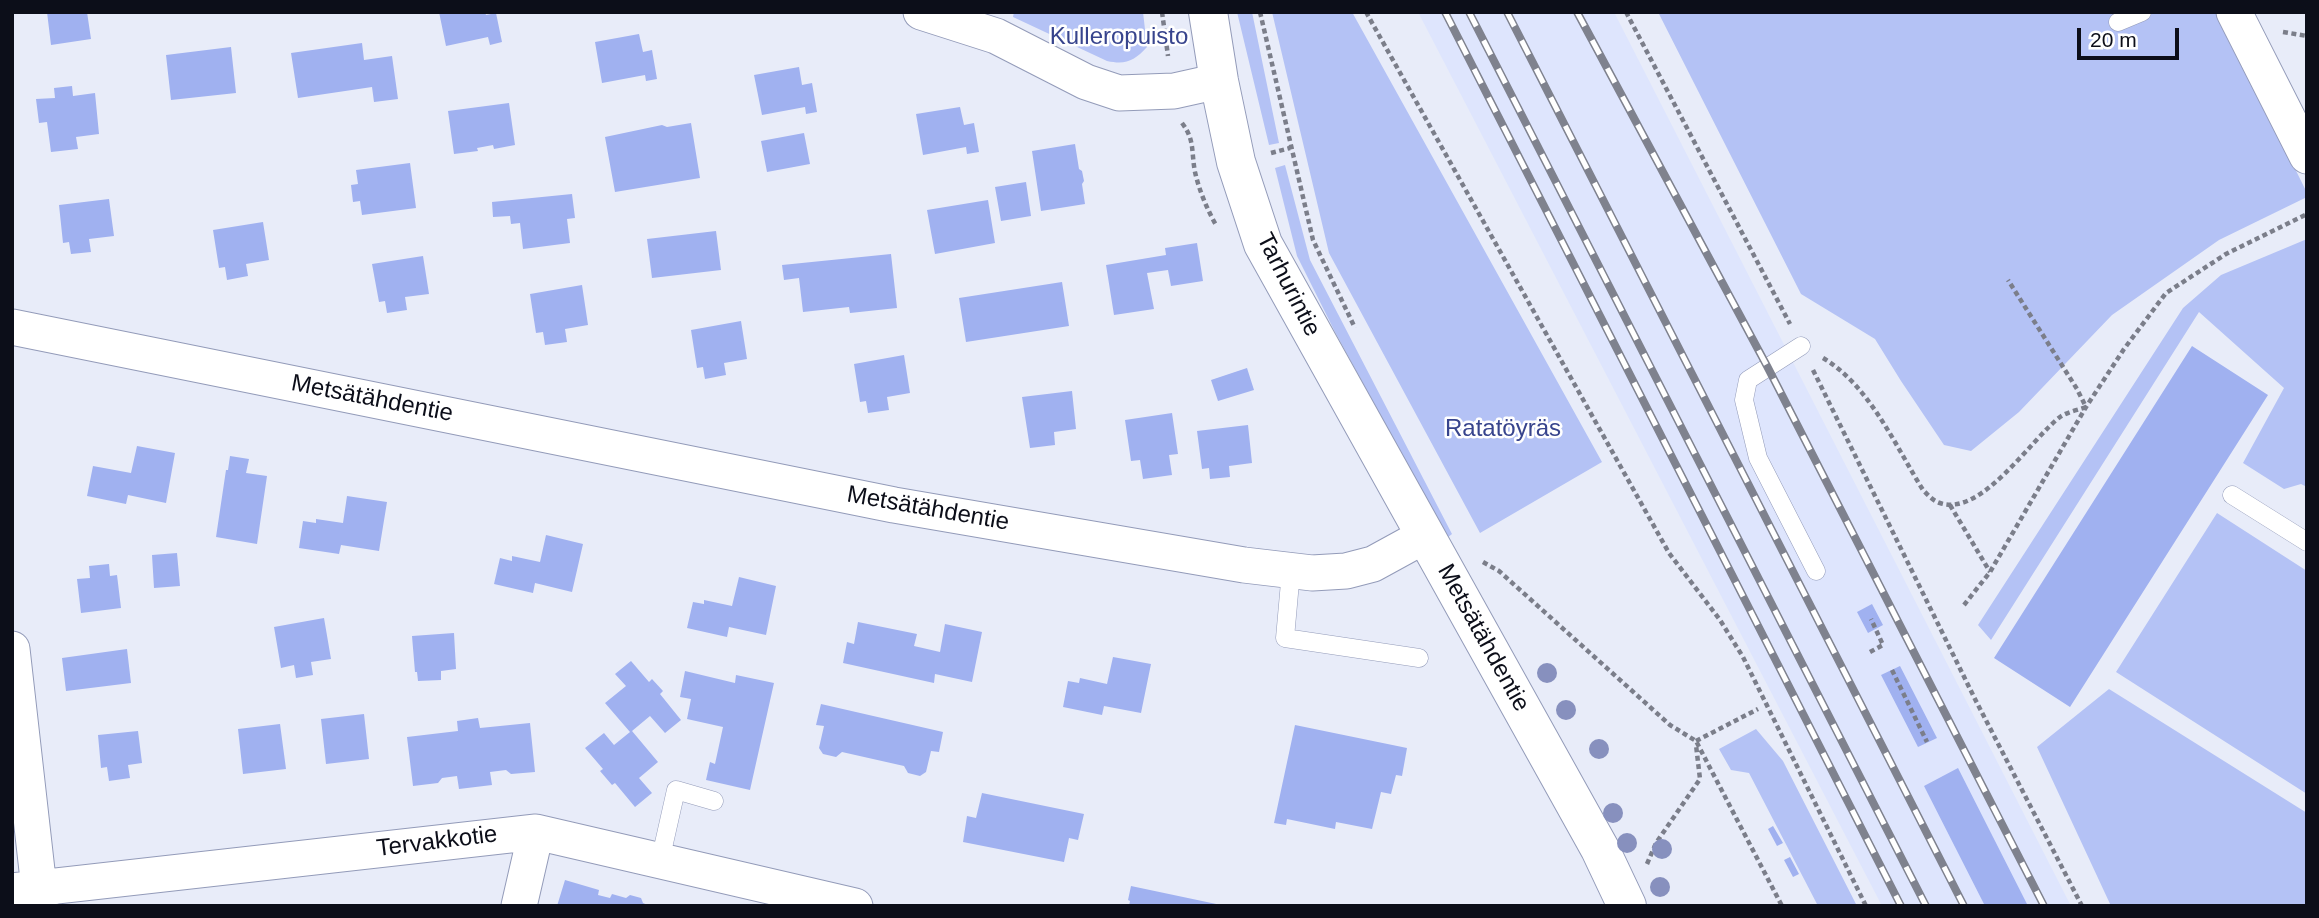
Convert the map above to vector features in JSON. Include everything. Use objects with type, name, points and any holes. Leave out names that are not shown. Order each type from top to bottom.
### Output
[{"type":"street","points":[[921,12],[996,37],[1086,82],[1119,93],[1174,91],[1219,82]]},
{"type":"street","name":"Tarhurintie","points":[[1208,12],[1236,162],[1264,244],[1338,382],[1426,535]]},
{"type":"street","points":[[2234,12],[2307,156]]},
{"type":"street","name":"Metsätähdentie","points":[[12,327],[894,505],[1244,565],[1312,573],[1346,571],[1373,565],[1426,535],[1601,849],[1635,890]]},
{"type":"street","points":[[12,649],[31,895]]},
{"type":"street","points":[[519,906],[536,832]]},
{"type":"street","name":"Tervakkotie","points":[[31,895],[536,832],[855,906]]},
{"type":"lane","points":[[2118,22],[2142,12]]},
{"type":"lane","points":[[1801,345],[1748,380],[1745,400],[1758,458],[1816,570]]},
{"type":"lane","points":[[2232,495],[2307,542]]},
{"type":"lane","points":[[1291,571],[1285,638],[1419,658]]},
{"type":"lane","points":[[660,861],[676,790],[714,801]]},
{"type":"path","points":[[1259,12],[1313,240],[1356,332]]},
{"type":"path","points":[[1366,12],[1669,553],[1720,620],[1743,657],[1866,906]]},
{"type":"path","points":[[1626,12],[1801,345],[1976,701],[2082,906]]},
{"type":"path","points":[[1965,604],[1990,572],[2086,407],[2124,349],[2166,293],[2226,254],[2307,214]]},
{"type":"path","points":[[2008,280],[2077,388],[2086,407]]},
{"type":"path","points":[[1801,345],[1840,368],[1860,389],[1923,490],[1937,503],[1950,505],[1969,500],[1988,489],[2062,415],[2086,407]]},
{"type":"path","points":[[1950,505],[1990,572]]},
{"type":"path","points":[[1478,558],[1499,570],[1670,725],[1696,741],[1782,906]]},
{"type":"path","points":[[1870,652],[1883,645],[1871,619]]},
{"type":"path","points":[[1892,670],[1927,742]]},
{"type":"path","points":[[1696,741],[1759,709]]},
{"type":"path","points":[[1635,890],[1656,843],[1700,779],[1696,741]]},
{"type":"shaded area","points":[[1418,12],[1614,12],[2071,906],[1882,906]]},
{"type":"green space","name":"Kulleropuisto","points":[[1014,12],[1143,12],[1147,47],[1129,61],[1107,61],[1013,17]]},
{"type":"green space","points":[[1237,12],[1252,12],[1279,143],[1269,145]]},
{"type":"green space","name":"Ratatöyräs","points":[[1272,12],[1352,12],[1602,462],[1480,533],[1329,253]]},
{"type":"green space","points":[[1658,12],[2218,12],[2307,197],[2219,240],[2112,315],[2019,412],[1971,451],[1944,445],[1875,339],[1801,294]]},
{"type":"green space","points":[[1285,165],[1310,260],[1452,534],[1447,538],[1335,332],[1297,256],[1275,168]]},
{"type":"green space","points":[[2307,239],[2307,487],[2301,484],[2284,489],[2243,463],[2284,388],[2199,312],[1991,640],[1978,625],[2183,308],[2221,275]]},
{"type":"green space","points":[[2217,513],[2307,571],[2307,794],[2116,672]]},
{"type":"green space","points":[[2109,689],[2307,813],[2307,906],[2111,906],[2037,747]]},
{"type":"green space","points":[[1756,729],[1783,761],[1857,906],[1818,906],[1749,773],[1731,770],[1719,749]]},
{"type":"building","points":[[47,12],[87,12],[91,39],[51,45]]},
{"type":"building","points":[[439,12],[485,12],[486,15],[496,13],[502,42],[490,45],[488,37],[446,46]]},
{"type":"building","points":[[639,34],[643,52],[652,50],[657,79],[646,81],[645,75],[602,83],[595,42]]},
{"type":"building","points":[[362,43],[364,60],[392,56],[398,99],[374,102],[372,87],[298,98],[291,53]]},
{"type":"building","points":[[231,47],[236,93],[171,100],[166,55]]},
{"type":"building","points":[[799,67],[802,85],[812,83],[817,112],[806,114],[805,107],[762,115],[754,75]]},
{"type":"building","points":[[72,86],[73,96],[95,93],[99,134],[76,137],[78,149],[51,152],[47,122],[39,123],[36,99],[55,98],[54,88]]},
{"type":"building","points":[[509,103],[515,145],[494,149],[493,145],[477,148],[478,151],[454,154],[448,111]]},
{"type":"building","points":[[960,107],[964,125],[974,123],[979,152],[967,154],[966,147],[923,155],[916,114]]},
{"type":"building","points":[[691,123],[700,178],[615,192],[605,137],[662,125],[667,127]]},
{"type":"building","points":[[804,133],[810,164],[767,172],[761,141]]},
{"type":"building","points":[[1075,144],[1084,181],[1082,184],[1085,204],[1041,211],[1032,151]]},
{"type":"building","points":[[410,163],[416,208],[362,215],[360,201],[353,202],[351,185],[358,184],[356,170]]},
{"type":"building","points":[[1026,182],[1031,216],[1001,221],[995,187]]},
{"type":"building","points":[[572,194],[575,218],[567,219],[570,243],[523,249],[520,223],[511,224],[510,216],[493,217],[492,202]]},
{"type":"building","points":[[109,199],[114,236],[89,239],[91,252],[71,254],[69,242],[63,243],[59,205]]},
{"type":"building","points":[[988,200],[995,243],[935,254],[927,210]]},
{"type":"building","points":[[263,222],[269,260],[246,264],[248,276],[227,280],[225,267],[219,268],[213,230]]},
{"type":"building","points":[[716,231],[721,270],[652,278],[647,239]]},
{"type":"building","points":[[1197,243],[1203,281],[1171,286],[1168,270],[1147,273],[1154,309],[1114,315],[1106,265],[1166,255],[1165,248]]},
{"type":"building","points":[[891,254],[897,308],[850,313],[849,307],[803,312],[799,278],[784,280],[782,265]]},
{"type":"building","points":[[423,256],[429,294],[405,297],[407,310],[387,313],[385,301],[379,302],[372,264]]},
{"type":"building","points":[[1062,282],[1069,326],[966,342],[959,298]]},
{"type":"building","points":[[582,285],[588,325],[565,329],[567,342],[545,345],[543,332],[536,333],[530,294]]},
{"type":"building","points":[[741,321],[747,359],[724,363],[726,375],[705,379],[703,367],[697,368],[691,330]]},
{"type":"building","points":[[2192,346],[2268,395],[2070,707],[1994,658]]},
{"type":"building","points":[[904,355],[910,393],[887,397],[889,410],[868,413],[866,401],[860,402],[854,364]]},
{"type":"building","points":[[1247,368],[1254,390],[1218,401],[1211,380]]},
{"type":"building","points":[[1072,391],[1076,429],[1054,432],[1055,445],[1030,448],[1022,397]]},
{"type":"building","points":[[1172,413],[1178,454],[1169,455],[1172,475],[1143,479],[1140,460],[1131,461],[1125,420]]},
{"type":"building","points":[[1248,425],[1252,463],[1229,466],[1230,477],[1210,479],[1209,468],[1202,469],[1197,431]]},
{"type":"building","points":[[137,446],[175,453],[166,503],[128,495],[126,504],[87,496],[93,466],[131,473]]},
{"type":"building","points":[[230,456],[249,459],[246,473],[267,476],[257,544],[216,537]]},
{"type":"building","points":[[347,496],[387,502],[379,551],[341,545],[339,554],[299,548],[303,521],[316,523],[316,519],[343,523]]},
{"type":"building","points":[[546,535],[583,544],[572,592],[535,583],[533,593],[494,584],[500,558],[512,561],[512,556],[540,562]]},
{"type":"building","points":[[177,553],[180,586],[154,588],[152,555]]},
{"type":"building","points":[[109,564],[110,576],[117,575],[121,608],[81,613],[77,579],[90,578],[89,566]]},
{"type":"building","points":[[739,577],[776,586],[766,635],[729,627],[727,637],[687,628],[693,602],[704,604],[704,600],[732,606]]},
{"type":"building","points":[[1872,604],[1883,625],[1868,633],[1857,612]]},
{"type":"building","points":[[324,618],[331,659],[311,662],[313,675],[296,678],[294,665],[281,668],[274,627]]},
{"type":"building","points":[[858,622],[917,634],[914,646],[940,652],[945,624],[982,632],[972,682],[935,674],[934,683],[843,663],[847,642],[854,644]]},
{"type":"building","points":[[454,633],[456,669],[441,671],[441,680],[418,681],[412,636]]},
{"type":"building","points":[[127,649],[131,683],[66,691],[62,658]]},
{"type":"building","points":[[1113,657],[1151,664],[1141,713],[1104,706],[1102,715],[1063,707],[1068,681],[1079,683],[1080,678],[1107,684]]},
{"type":"building","points":[[631,661],[649,682],[652,679],[663,691],[660,694],[681,720],[665,733],[650,716],[632,731],[658,762],[639,778],[652,793],[635,807],[615,783],[612,785],[600,771],[603,769],[585,748],[604,733],[614,745],[630,732],[605,703],[626,686],[615,674]]},
{"type":"building","points":[[1900,666],[1937,738],[1918,747],[1881,675]]},
{"type":"building","points":[[685,671],[735,683],[736,675],[774,683],[750,790],[706,780],[710,762],[715,764],[723,727],[687,719],[691,699],[680,697]]},
{"type":"building","points":[[821,704],[943,732],[939,752],[931,751],[926,772],[920,776],[908,773],[904,766],[842,752],[836,757],[823,754],[819,748],[824,726],[816,725]]},
{"type":"building","points":[[364,714],[369,759],[326,764],[321,719]]},
{"type":"building","points":[[478,718],[480,728],[530,723],[535,772],[490,772],[492,785],[459,789],[457,776],[442,778],[438,783],[413,786],[407,737],[458,731],[457,721]]},
{"type":"building","points":[[280,724],[286,769],[243,774],[238,729]]},
{"type":"building","points":[[1295,725],[1407,748],[1402,776],[1396,775],[1391,794],[1381,792],[1372,829],[1336,822],[1335,829],[1287,819],[1286,825],[1274,823]]},
{"type":"building","points":[[138,731],[142,763],[128,765],[130,778],[109,781],[107,767],[101,768],[98,735]]},
{"type":"building","points":[[1958,768],[2028,906],[1985,906],[1924,786]]},
{"type":"building","points":[[982,793],[1084,814],[1078,840],[1069,838],[1064,862],[963,842],[967,816],[976,818]]},
{"type":"building","points":[[1773,826],[1783,843],[1777,846],[1768,829]]},
{"type":"building","points":[[1790,857],[1799,874],[1793,877],[1784,860]]},
{"type":"building","points":[[565,880],[599,890],[598,895],[610,898],[612,894],[641,898],[643,903],[650,906],[557,906]]},
{"type":"building","points":[[1131,886],[1221,905],[1221,906],[1129,906]]},
{"type":"railway","points":[[1445,12],[1901,906]]},
{"type":"railway","points":[[1469,12],[1926,906]]},
{"type":"railway","points":[[1507,12],[1964,906]]},
{"type":"railway","points":[[1577,12],[1767,366],[2044,906]]}]
